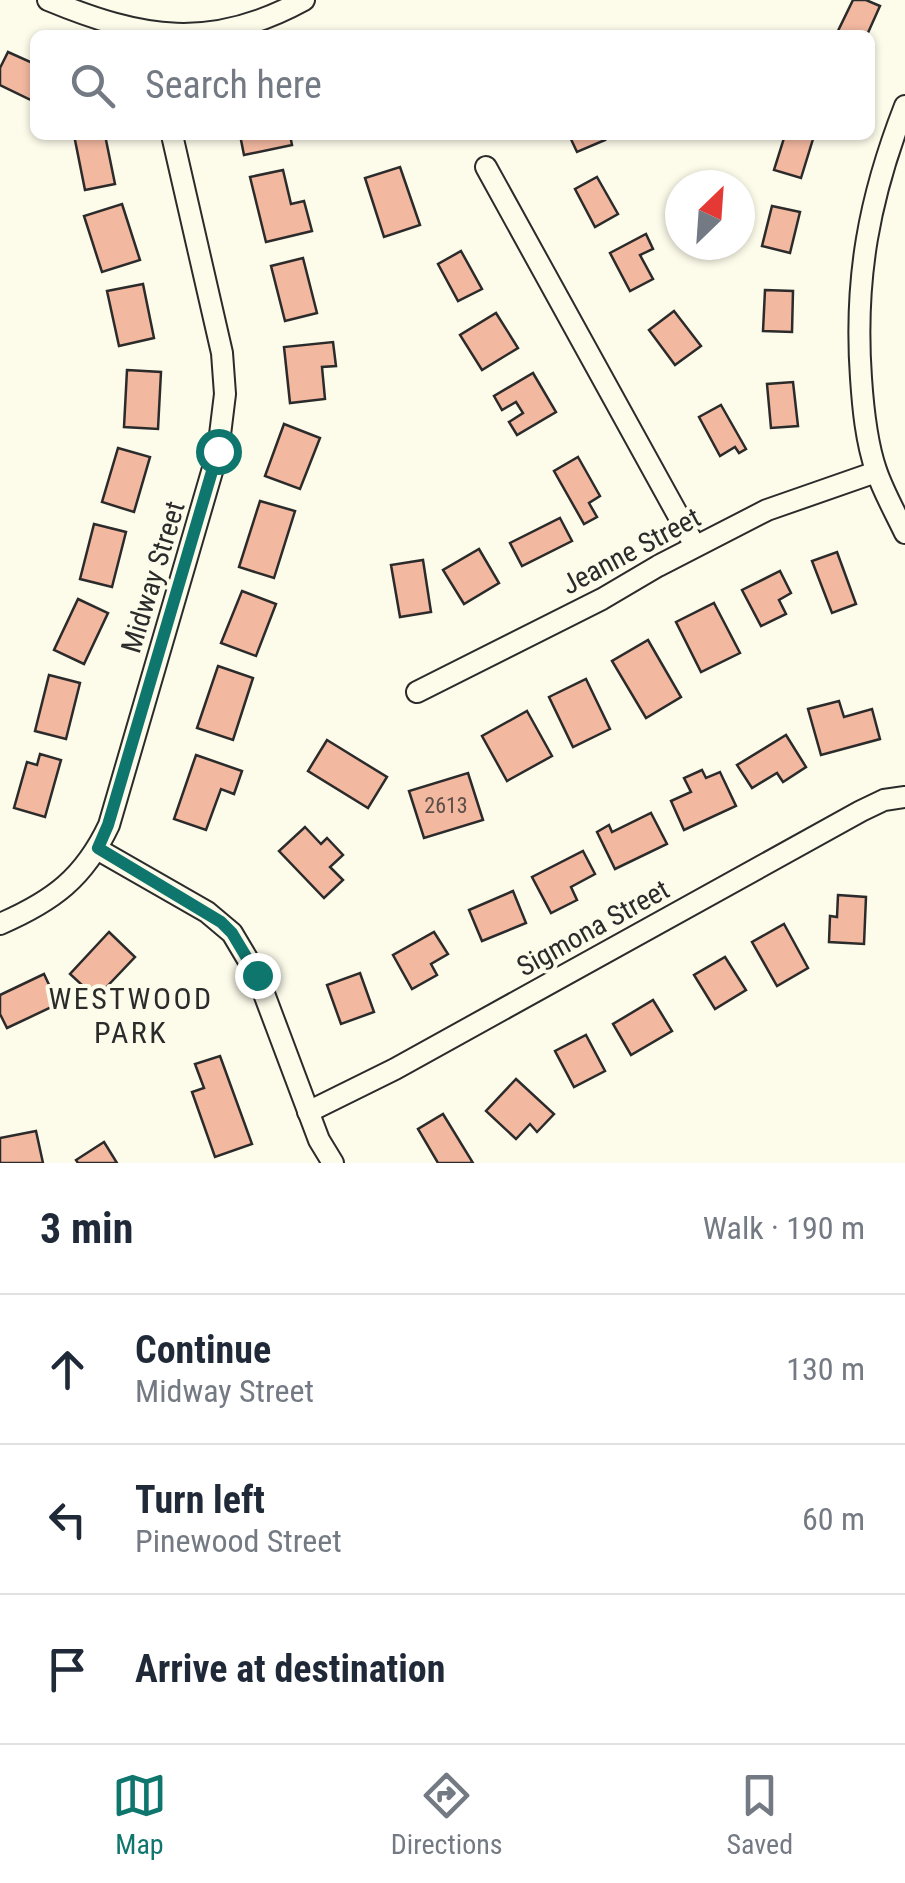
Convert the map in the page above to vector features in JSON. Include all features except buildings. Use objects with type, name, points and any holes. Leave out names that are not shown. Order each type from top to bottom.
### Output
[{"type":"street","points":[[48,0],[96,20],[134,30]]},
{"type":"street","points":[[220,30],[278,14],[304,0]]},
{"type":"street","points":[[905,106],[882,164],[870,215],[860,280],[858,332],[862,397],[876,472],[905,533]]},
{"type":"street","name":"Midway Street","points":[[0,924],[57,895],[98,848],[120,788],[222,432],[222,354],[173,140]]},
{"type":"street","points":[[486,167],[696,546]]},
{"type":"street","name":"Jeanne Street","points":[[417,692],[767,510],[876,472]]},
{"type":"street","name":"Sigmona Street","points":[[308,1112],[395,1069],[861,811],[884,800],[905,797]]},
{"type":"street","points":[[98,848],[207,912],[232,933],[257,975],[308,1112],[333,1163]]},
{"type":"district","name":"WESTWOOD PARK","points":[[131,1015]]},
{"type":"route","points":[[218,451],[98,848],[221,922],[250,958],[257,975]]}]
